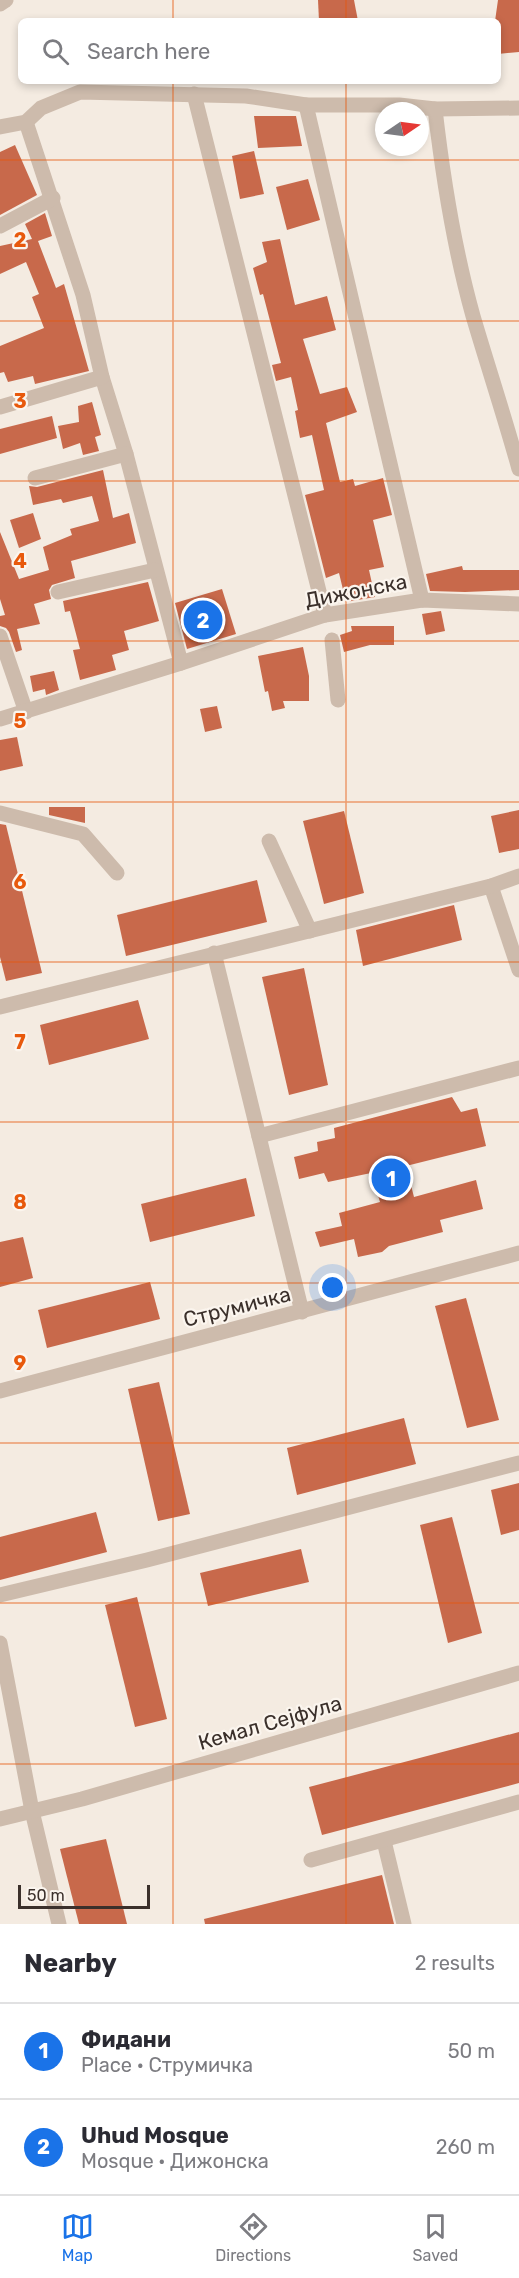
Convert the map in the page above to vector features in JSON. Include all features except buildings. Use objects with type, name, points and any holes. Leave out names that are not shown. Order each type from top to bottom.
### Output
[{"type":"street","points":[[0,4],[6,0]]},
{"type":"street","points":[[0,127],[26,122],[41,108],[80,92],[246,96],[306,105],[399,105],[435,109],[519,108]]},
{"type":"street","points":[[194,94],[325,615]]},
{"type":"street","points":[[306,105],[422,600]]},
{"type":"street","points":[[435,109],[443,183],[473,315],[519,469]]},
{"type":"street","points":[[26,122],[53,198],[83,295],[102,377],[126,454],[181,663]]},
{"type":"street","points":[[0,226],[53,198]]},
{"type":"street","points":[[0,407],[102,377]]},
{"type":"street","points":[[35,478],[126,454]]},
{"type":"street","points":[[58,592],[155,570]]},
{"type":"street","name":"Дижонска","points":[[0,719],[181,663],[325,615],[422,600],[519,604]]},
{"type":"street","points":[[0,636],[26,712]]},
{"type":"street","points":[[332,640],[338,700]]},
{"type":"street","points":[[0,813],[83,834],[117,873]]},
{"type":"street","points":[[268,841],[310,931]]},
{"type":"street","points":[[0,1007],[491,886],[519,876]]},
{"type":"street","points":[[491,886],[519,970]]},
{"type":"street","points":[[214,953],[302,1312]]},
{"type":"street","points":[[259,1136],[519,1068]]},
{"type":"street","name":"Струмичка","points":[[0,1391],[519,1253]]},
{"type":"street","points":[[0,1595],[147,1560],[519,1463]]},
{"type":"street","points":[[0,1643],[32,1811],[59,1924]]},
{"type":"street","name":"Кемал Сејфула","points":[[0,1819],[82,1799],[519,1673]]},
{"type":"street","points":[[311,1860],[519,1802]]},
{"type":"street","points":[[384,1841],[404,1924]]},
{"type":"place","name":"Uhud Mosque","points":[[203,620]]},
{"type":"place","name":"Фидани","points":[[391,1178]]}]
